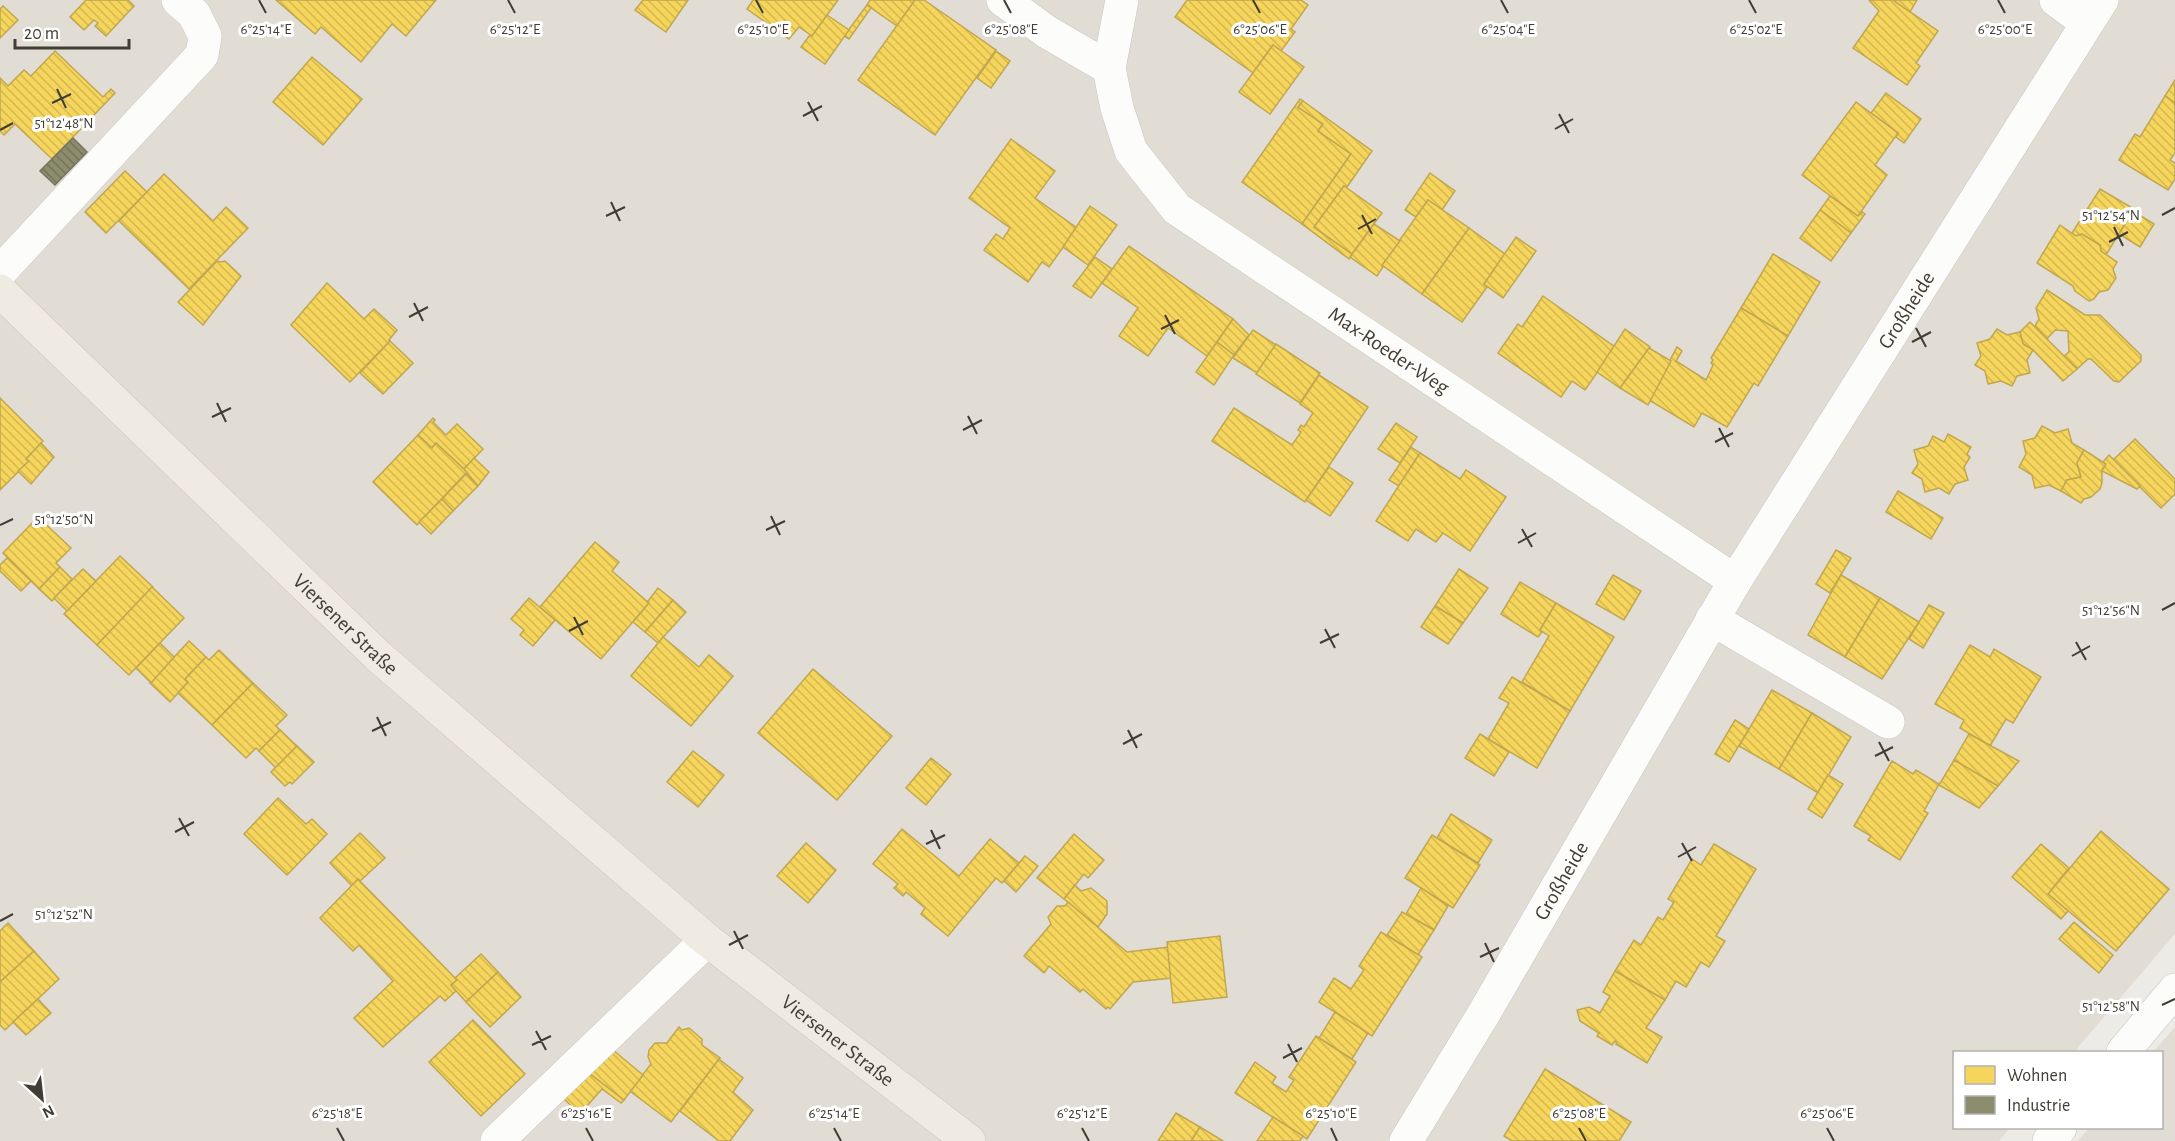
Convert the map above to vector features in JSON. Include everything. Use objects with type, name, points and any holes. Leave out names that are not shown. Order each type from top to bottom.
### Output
[{"type":"main road","name":"Viersener Straße","points":[[0,291],[378,656],[707,940],[969,1141]]},
{"type":"street","points":[[0,272],[202,55],[205,36],[194,14],[178,0]]},
{"type":"street","points":[[1003,0],[1047,32],[1109,68]]},
{"type":"street","name":"Max-Roeder-Weg","points":[[1122,0],[1109,68],[1117,108],[1131,151],[1177,209],[1735,581]]},
{"type":"street","points":[[2056,0],[2094,11]]},
{"type":"street","name":"Großheide","points":[[1406,1141],[1483,1015],[1735,581],[2094,11]]},
{"type":"street","points":[[1712,619],[1888,722]]},
{"type":"street","points":[[497,1141],[707,940]]},
{"type":"street","points":[[2125,1051],[2175,990]]},
{"type":"street","points":[[2049,1141],[2060,1129]]},
{"type":"shaded area","points":[[0,0],[2175,0],[2175,934],[2075,1051],[1953,1051],[1953,1129],[2009,1129],[1999,1141],[0,1141]]},
{"type":"shaded area","points":[[2175,1027],[2175,1141],[2078,1141],[2088,1129],[2163,1129],[2163,1051],[2154,1051]]},
{"type":"building: Wohnen","points":[[86,0],[128,0],[134,6],[106,36],[95,26],[98,23],[94,20],[84,30],[70,17]]},
{"type":"building: Wohnen","points":[[276,0],[436,0],[406,36],[392,24],[361,62],[321,27],[315,34]]},
{"type":"building: Wohnen","points":[[643,0],[688,0],[666,32],[635,10]]},
{"type":"building: Wohnen","points":[[753,0],[838,0],[812,36],[799,27],[789,39],[747,9]]},
{"type":"building: Wohnen","points":[[870,0],[915,0],[897,26],[867,5]]},
{"type":"building: Wohnen","points":[[915,0],[924,0],[996,50],[935,135],[858,80]]},
{"type":"building: Wohnen","points":[[1187,0],[1301,0],[1308,5],[1291,29],[1295,32],[1281,51],[1273,45],[1253,73],[1175,17]]},
{"type":"building: Wohnen","points":[[1869,0],[1893,0],[1938,31],[1916,63],[1920,66],[1907,85],[1853,48],[1879,11]]},
{"type":"building: Wohnen","points":[[1893,0],[1917,0],[1910,12]]},
{"type":"building: Wohnen","points":[[867,5],[871,8],[849,39],[844,36]]},
{"type":"building: Wohnen","points":[[3,6],[18,20],[0,38],[0,9]]},
{"type":"building: Wohnen","points":[[827,15],[849,30],[825,64],[801,47]]},
{"type":"building: Wohnen","points":[[1273,45],[1304,67],[1270,114],[1239,92]]},
{"type":"building: Wohnen","points":[[55,51],[103,97],[111,89],[115,93],[52,159],[15,124],[4,135],[0,131],[0,78],[8,86],[24,70],[31,76]]},
{"type":"building: Wohnen","points":[[996,51],[1010,61],[991,88],[977,78]]},
{"type":"building: Wohnen","points":[[312,57],[362,99],[323,145],[273,102]]},
{"type":"building: Wohnen","points":[[2175,80],[2175,103],[2165,96]]},
{"type":"building: Wohnen","points":[[1886,93],[1921,119],[1904,143],[1896,137],[1898,133],[1871,113]]},
{"type":"building: Wohnen","points":[[2165,96],[2175,103],[2175,153],[2170,160],[2175,163],[2175,179],[2168,190],[2119,160],[2135,134],[2140,137]]},
{"type":"building: Wohnen","points":[[1300,99],[1303,101],[1298,107],[1323,124],[1318,131],[1351,154],[1302,224],[1242,182]]},
{"type":"building: Wohnen","points":[[1303,101],[1372,151],[1347,187],[1344,186],[1314,227],[1352,254],[1349,259],[1302,224],[1351,154],[1318,131],[1323,124],[1298,107]]},
{"type":"building: Wohnen","points":[[1856,102],[1898,133],[1875,165],[1887,175],[1858,216],[1802,175]]},
{"type":"building: Wohnen","points":[[1011,139],[1055,171],[1035,198],[1077,228],[1049,267],[1042,262],[1028,282],[984,250],[996,234],[1003,239],[1010,228],[969,198]]},
{"type":"building: Wohnen","points":[[125,171],[147,192],[106,233],[85,212]]},
{"type":"building: Wohnen","points":[[1430,173],[1455,191],[1442,210],[1428,200],[1416,217],[1405,210]]},
{"type":"building: Wohnen","points":[[164,174],[213,221],[226,207],[248,228],[189,289],[119,221]]},
{"type":"building: Wohnen","points":[[1344,186],[1382,213],[1352,254],[1314,227]]},
{"type":"building: Wohnen","points":[[2100,189],[2134,209],[2106,255],[2101,251],[2100,245],[2082,234],[2076,236],[2072,233]]},
{"type":"building: Wohnen","points":[[1830,196],[1858,216],[1862,212],[1865,214],[1851,233],[1820,210]]},
{"type":"building: Wohnen","points":[[1428,200],[1469,228],[1422,294],[1382,265]]},
{"type":"building: Wohnen","points":[[1090,206],[1117,225],[1088,265],[1063,247]]},
{"type":"building: Wohnen","points":[[1820,210],[1851,233],[1831,261],[1800,238]]},
{"type":"building: Wohnen","points":[[2133,211],[2154,224],[2140,247],[2119,234]]},
{"type":"building: Wohnen","points":[[1374,224],[1400,241],[1382,265],[1377,276],[1350,257]]},
{"type":"building: Wohnen","points":[[2060,225],[2076,236],[2082,234],[2100,245],[2101,251],[2117,262],[2113,269],[2116,278],[2108,290],[2099,292],[2094,299],[2089,301],[2075,291],[2073,286],[2037,263]]},
{"type":"building: Wohnen","points":[[1469,228],[1505,254],[1484,284],[1487,287],[1462,322],[1422,294]]},
{"type":"building: Wohnen","points":[[1516,237],[1536,251],[1503,298],[1484,284]]},
{"type":"building: Wohnen","points":[[1129,246],[1233,319],[1207,356],[1168,328],[1148,356],[1119,336],[1138,308],[1102,283]]},
{"type":"building: Wohnen","points":[[1773,254],[1820,282],[1788,336],[1741,308]]},
{"type":"building: Wohnen","points":[[1095,257],[1112,269],[1091,298],[1073,286]]},
{"type":"building: Wohnen","points":[[217,261],[225,261],[241,276],[203,325],[178,302]]},
{"type":"building: Wohnen","points":[[327,283],[364,319],[374,309],[397,330],[390,341],[350,382],[291,325]]},
{"type":"building: Wohnen","points":[[2047,290],[2085,315],[2100,315],[2141,355],[2141,361],[2119,382],[2114,381],[2091,359],[2077,369],[2064,356],[2069,352],[2068,331],[2055,330],[2047,339],[2035,326],[2039,319],[2036,308]]},
{"type":"building: Wohnen","points":[[1543,296],[1615,347],[1585,390],[1572,381],[1561,397],[1498,353],[1518,324],[1522,327]]},
{"type":"building: Wohnen","points":[[1741,308],[1788,336],[1758,386],[1754,383],[1727,427],[1702,413],[1694,427],[1649,400],[1677,347],[1682,351],[1676,361],[1706,380],[1713,365],[1711,358]]},
{"type":"building: Wohnen","points":[[1233,319],[1249,335],[1234,355],[1217,342]]},
{"type":"building: Wohnen","points":[[2030,322],[2077,369],[2063,381],[2033,350],[2023,344],[2020,332]]},
{"type":"building: Wohnen","points":[[1625,329],[1650,347],[1620,388],[1597,372]]},
{"type":"building: Wohnen","points":[[1997,329],[2007,335],[2020,332],[2023,344],[2033,350],[2027,360],[2030,373],[2017,376],[2012,386],[2001,381],[1988,384],[1985,371],[1975,365],[1981,356],[1977,343],[1990,339]]},
{"type":"building: Wohnen","points":[[1253,330],[1276,345],[1257,373],[1233,358]]},
{"type":"building: Wohnen","points":[[390,341],[413,363],[383,394],[360,373]]},
{"type":"building: Wohnen","points":[[1217,342],[1234,355],[1214,385],[1196,372]]},
{"type":"building: Wohnen","points":[[1276,344],[1320,373],[1300,403],[1256,374]]},
{"type":"building: Wohnen","points":[[1649,348],[1671,361],[1648,405],[1620,388]]},
{"type":"building: Wohnen","points":[[1319,375],[1368,407],[1305,502],[1212,441],[1234,408],[1292,445],[1301,432],[1298,430],[1301,425],[1304,427],[1313,413],[1300,404]]},
{"type":"building: Wohnen","points":[[0,398],[43,441],[26,459],[29,461],[0,490]]},
{"type":"building: Wohnen","points":[[433,418],[435,420],[433,422],[446,435],[457,424],[483,449],[464,469],[436,443],[432,448],[418,435]]},
{"type":"building: Wohnen","points":[[1396,423],[1417,437],[1400,463],[1378,449]]},
{"type":"building: Wohnen","points":[[2042,426],[2055,433],[2068,429],[2072,443],[2084,450],[2077,463],[2081,477],[2067,480],[2061,491],[2049,485],[2035,488],[2032,475],[2019,467],[2026,454],[2023,441],[2035,438]]},
{"type":"building: Wohnen","points":[[1948,434],[1971,447],[1967,454],[1970,457],[1964,467],[1968,480],[1955,484],[1949,494],[1939,488],[1925,492],[1922,479],[1912,473],[1918,464],[1914,450],[1928,446],[1933,436],[1944,442]]},
{"type":"building: Wohnen","points":[[418,435],[432,448],[436,443],[467,472],[417,525],[373,482]]},
{"type":"building: Wohnen","points":[[2135,439],[2175,479],[2175,494],[2161,508],[2113,460]]},
{"type":"building: Wohnen","points":[[41,443],[54,457],[31,484],[18,471],[29,461],[26,459]]},
{"type":"building: Wohnen","points":[[1411,447],[1420,453],[1399,486],[1389,480]]},
{"type":"building: Wohnen","points":[[2084,450],[2106,464],[2102,470],[2100,489],[2081,503],[2061,491],[2067,480],[2081,477],[2077,463]]},
{"type":"building: Wohnen","points":[[1420,453],[1460,479],[1466,470],[1506,497],[1470,551],[1443,533],[1436,542],[1416,529],[1408,541],[1376,521]]},
{"type":"building: Wohnen","points":[[2109,455],[2140,486],[2137,489],[2102,471],[2106,464],[2103,462]]},
{"type":"building: Wohnen","points":[[474,458],[489,472],[478,486],[464,469]]},
{"type":"building: Wohnen","points":[[1329,467],[1353,483],[1330,516],[1306,500]]},
{"type":"building: Wohnen","points":[[466,474],[478,486],[453,511],[442,499]]},
{"type":"building: Wohnen","points":[[1898,491],[1943,518],[1931,539],[1886,512]]},
{"type":"building: Wohnen","points":[[442,499],[453,511],[431,534],[419,522]]},
{"type":"building: Wohnen","points":[[38,517],[71,548],[56,563],[60,567],[39,589],[3,553]]},
{"type":"building: Wohnen","points":[[595,542],[619,562],[612,571],[649,603],[601,659],[540,607]]},
{"type":"building: Wohnen","points":[[1836,550],[1851,558],[1830,593],[1816,584]]},
{"type":"building: Wohnen","points":[[120,556],[153,587],[97,645],[64,614]]},
{"type":"building: Wohnen","points":[[7,558],[31,581],[21,591],[0,571],[0,565]]},
{"type":"building: Wohnen","points":[[60,567],[72,579],[52,601],[39,589]]},
{"type":"building: Wohnen","points":[[83,569],[96,581],[67,611],[54,598]]},
{"type":"building: Wohnen","points":[[1459,569],[1488,588],[1463,623],[1435,606]]},
{"type":"building: Wohnen","points":[[1613,575],[1641,591],[1624,620],[1596,604]]},
{"type":"building: Wohnen","points":[[1841,575],[1880,598],[1845,657],[1808,635]]},
{"type":"building: Wohnen","points":[[1520,582],[1556,603],[1538,637],[1501,614]]},
{"type":"building: Wohnen","points":[[152,587],[184,618],[129,675],[97,645]]},
{"type":"building: Wohnen","points":[[658,588],[673,600],[645,632],[633,622]]},
{"type":"building: Wohnen","points":[[529,598],[555,620],[533,646],[520,635],[524,630],[511,619]]},
{"type":"building: Wohnen","points":[[1880,598],[1919,622],[1882,679],[1845,657]]},
{"type":"building: Wohnen","points":[[673,600],[686,612],[658,643],[645,632]]},
{"type":"building: Wohnen","points":[[1556,603],[1614,637],[1570,711],[1522,682],[1549,636],[1540,630]]},
{"type":"building: Wohnen","points":[[1929,605],[1944,613],[1923,648],[1909,639]]},
{"type":"building: Wohnen","points":[[1435,606],[1463,623],[1448,644],[1421,627]]},
{"type":"building: Wohnen","points":[[663,637],[699,667],[709,655],[733,676],[691,726],[631,676]]},
{"type":"building: Wohnen","points":[[189,641],[206,657],[185,679],[188,682],[170,702],[150,683]]},
{"type":"building: Wohnen","points":[[160,643],[174,657],[151,683],[136,668]]},
{"type":"building: Wohnen","points":[[1970,645],[1990,657],[1994,649],[2041,677],[2013,723],[2006,719],[1990,746],[1960,728],[1964,720],[1935,704]]},
{"type":"building: Wohnen","points":[[219,650],[253,683],[212,725],[178,693],[188,682],[185,679],[206,657],[209,660]]},
{"type":"building: Wohnen","points":[[813,669],[892,736],[837,800],[758,733]]},
{"type":"building: Wohnen","points":[[1512,677],[1570,711],[1537,768],[1488,739],[1509,703],[1499,698]]},
{"type":"building: Wohnen","points":[[253,683],[287,715],[276,726],[280,730],[259,751],[256,748],[246,758],[212,725]]},
{"type":"building: Wohnen","points":[[1772,690],[1812,713],[1779,769],[1739,746]]},
{"type":"building: Wohnen","points":[[1812,713],[1851,737],[1818,793],[1779,769]]},
{"type":"building: Wohnen","points":[[1735,720],[1749,729],[1729,762],[1715,754]]},
{"type":"building: Wohnen","points":[[280,730],[297,746],[276,768],[259,751]]},
{"type":"building: Wohnen","points":[[1480,734],[1509,752],[1494,776],[1465,758]]},
{"type":"building: Wohnen","points":[[1969,734],[2019,761],[1998,786],[1954,760]]},
{"type":"building: Wohnen","points":[[297,746],[314,762],[292,784],[290,782],[285,786],[271,772]]},
{"type":"building: Wohnen","points":[[693,751],[724,775],[698,807],[667,782]]},
{"type":"building: Wohnen","points":[[931,758],[951,774],[926,805],[906,788]]},
{"type":"building: Wohnen","points":[[1954,760],[1998,786],[1979,808],[1939,785]]},
{"type":"building: Wohnen","points":[[1892,761],[1913,774],[1916,770],[1939,784],[1924,811],[1928,813],[1900,860],[1868,840],[1871,836],[1854,826]]},
{"type":"building: Wohnen","points":[[1828,775],[1843,784],[1822,818],[1808,809]]},
{"type":"building: Wohnen","points":[[278,798],[306,824],[312,819],[327,834],[287,875],[244,834]]},
{"type":"building: Wohnen","points":[[1451,814],[1492,840],[1478,863],[1437,838]]},
{"type":"building: Wohnen","points":[[902,829],[959,876],[990,839],[1019,863],[1002,883],[996,878],[948,936],[921,914],[925,908],[906,892],[903,896],[894,888],[898,884],[873,864]]},
{"type":"building: Wohnen","points":[[2101,831],[2169,889],[2116,951],[2048,894]]},
{"type":"building: Wohnen","points":[[360,833],[385,858],[352,886],[330,863]]},
{"type":"building: Wohnen","points":[[1074,834],[1104,860],[1088,878],[1084,874],[1064,899],[1037,878]]},
{"type":"building: Wohnen","points":[[1432,835],[1480,865],[1453,908],[1405,878]]},
{"type":"building: Wohnen","points":[[806,843],[836,870],[808,903],[777,876]]},
{"type":"building: Wohnen","points":[[1714,844],[1756,869],[1716,936],[1725,941],[1709,967],[1701,962],[1686,987],[1676,981],[1665,1000],[1615,971],[1634,940],[1641,945],[1658,917],[1663,920],[1674,902],[1668,899],[1692,859],[1701,865]]},
{"type":"building: Wohnen","points":[[2041,844],[2069,868],[2048,894],[2068,911],[2061,919],[2012,877]]},
{"type":"building: Wohnen","points":[[1025,856],[1038,866],[1016,892],[1004,881]]},
{"type":"building: Wohnen","points":[[358,879],[457,980],[451,985],[456,991],[445,1001],[440,996],[383,1047],[354,1018],[393,981],[359,945],[353,951],[320,918]]},
{"type":"building: Wohnen","points":[[1075,885],[1081,891],[1091,888],[1107,901],[1107,914],[1098,927],[1064,899]]},
{"type":"building: Wohnen","points":[[1421,888],[1448,906],[1434,930],[1406,914]]},
{"type":"building: Wohnen","points":[[1068,902],[1127,952],[1168,947],[1172,978],[1133,982],[1110,1009],[1108,1007],[1106,1009],[1083,989],[1080,992],[1049,966],[1044,973],[1024,956],[1051,924],[1048,917],[1057,906],[1065,906]]},
{"type":"building: Wohnen","points":[[1402,912],[1434,930],[1418,955],[1387,935]]},
{"type":"building: Wohnen","points":[[2074,922],[2113,955],[2099,973],[2059,939]]},
{"type":"building: Wohnen","points":[[8,923],[34,951],[0,982],[0,931]]},
{"type":"building: Wohnen","points":[[1381,932],[1422,957],[1372,1036],[1319,1002],[1334,978],[1351,989],[1364,970],[1359,966]]},
{"type":"building: Wohnen","points":[[1220,936],[1227,997],[1173,1003],[1167,942]]},
{"type":"building: Wohnen","points":[[34,951],[59,979],[5,1030],[0,1025],[0,982]]},
{"type":"building: Wohnen","points":[[481,954],[498,972],[466,1002],[451,985],[457,980],[455,978]]},
{"type":"building: Wohnen","points":[[1615,971],[1665,1000],[1646,1028],[1662,1037],[1647,1063],[1616,1044],[1615,1041],[1612,1045],[1597,1036],[1599,1033],[1580,1021],[1577,1010],[1589,1007],[1600,1013],[1610,996],[1603,992]]},
{"type":"building: Wohnen","points":[[498,972],[521,997],[490,1027],[466,1002]]},
{"type":"building: Wohnen","points":[[38,999],[51,1013],[26,1035],[13,1022]]},
{"type":"building: Wohnen","points":[[1335,1012],[1368,1033],[1352,1059],[1319,1038]]},
{"type":"building: Wohnen","points":[[473,1020],[525,1074],[481,1116],[429,1062]]},
{"type":"building: Wohnen","points":[[679,1027],[682,1030],[689,1028],[702,1039],[702,1045],[720,1058],[671,1122],[630,1091],[651,1064],[648,1057],[649,1050],[655,1043],[667,1043]]},
{"type":"building: Wohnen","points":[[1316,1036],[1356,1062],[1307,1139],[1235,1093],[1255,1062],[1276,1077],[1272,1083],[1286,1092],[1294,1080],[1289,1077]]},
{"type":"building: Wohnen","points":[[613,1050],[643,1075],[624,1100],[590,1074]]},
{"type":"building: Wohnen","points":[[719,1059],[743,1078],[733,1092],[753,1110],[730,1141],[719,1141],[680,1111]]},
{"type":"building: Wohnen","points":[[1545,1069],[1631,1122],[1619,1141],[1512,1141],[1504,1136]]},
{"type":"building: Wohnen","points":[[590,1074],[624,1100],[621,1103],[602,1089],[580,1114],[564,1099]]},
{"type":"building: Wohnen","points":[[1176,1113],[1200,1127],[1191,1141],[1158,1141]]},
{"type":"building: Wohnen","points":[[1273,1117],[1303,1136],[1300,1141],[1257,1141]]},
{"type":"building: Wohnen","points":[[1200,1127],[1223,1141],[1191,1141]]},
{"type":"building: Industrie","points":[[73,138],[87,152],[55,185],[40,171]]}]
